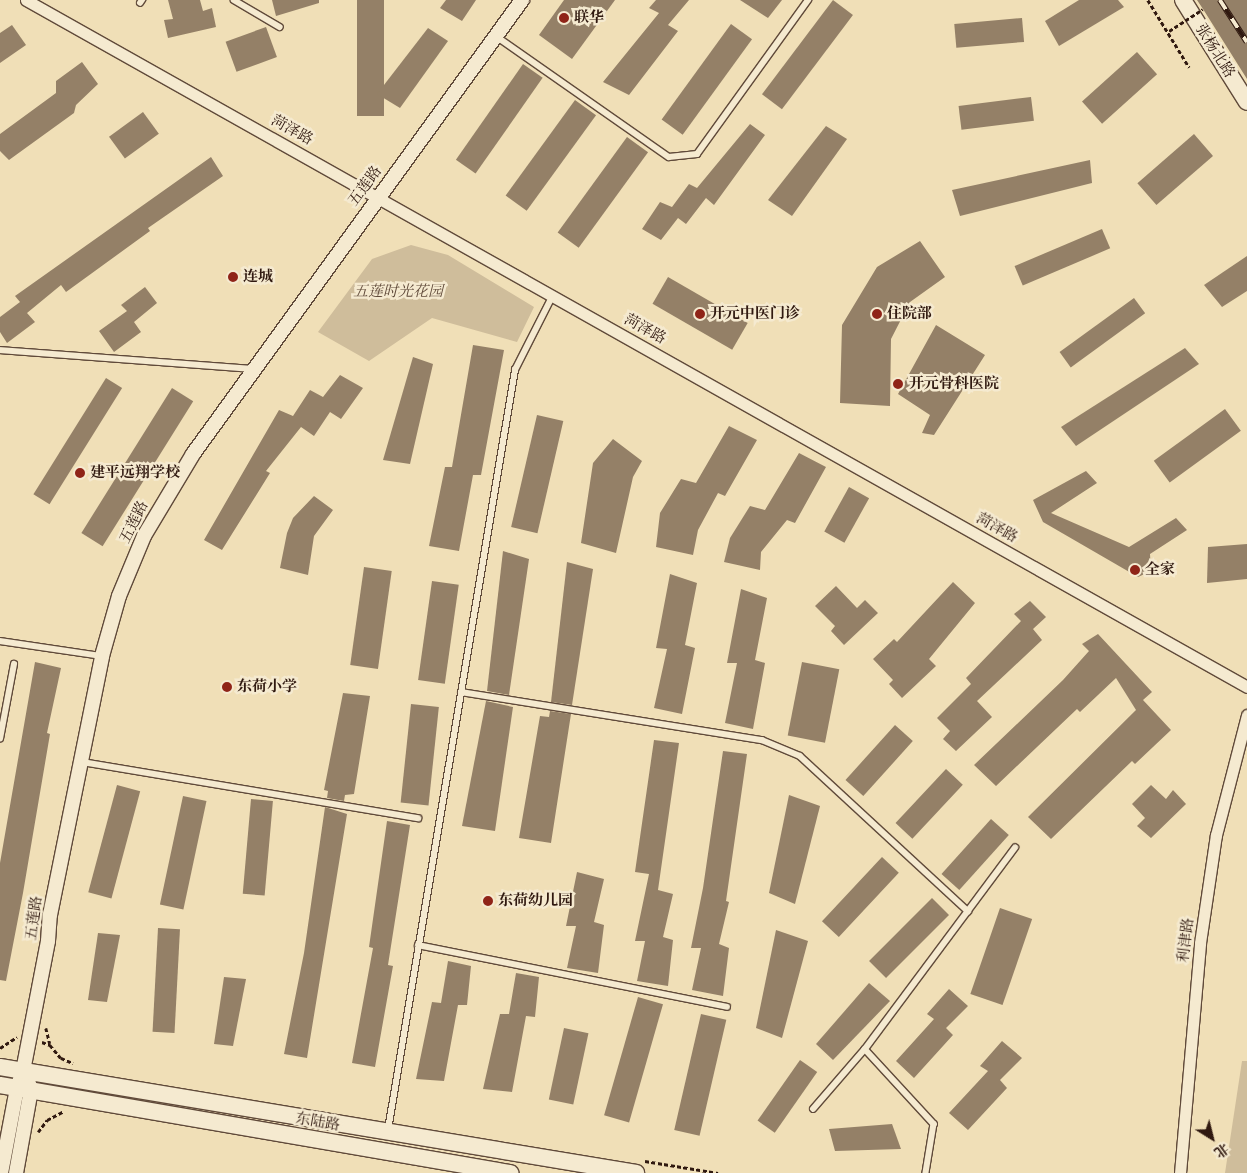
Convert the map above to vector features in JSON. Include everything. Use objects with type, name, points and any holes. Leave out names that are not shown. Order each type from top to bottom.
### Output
[{"type":"main road","name":"张杨北路","points":[[1183,0],[1247,102]]},
{"type":"main road","name":"东陆路","points":[[0,1068],[388,1134],[636,1173]]},
{"type":"main road","name":"东陆路","points":[[0,1085],[510,1173]]},
{"type":"street","name":"菏泽路","points":[[26,0],[378,196],[1247,687]]},
{"type":"street","name":"五莲路","points":[[16,1173],[24,1089],[23,1072],[80,762],[102,656],[122,588],[158,508],[253,369],[522,0]]},
{"type":"street","name":"利津路","points":[[1180,1173],[1202,933],[1216,835],[1247,715]]},
{"type":"street","name":"五莲路","points":[[1,1173],[24,1089]]},
{"type":"lane","points":[[234,0],[280,27]]},
{"type":"lane","points":[[496,36],[669,157],[697,154],[808,0]]},
{"type":"lane","points":[[388,1134],[515,370],[553,295]]},
{"type":"lane","points":[[0,350],[253,369]]},
{"type":"lane","points":[[0,641],[102,656]]},
{"type":"lane","points":[[0,738],[14,664]]},
{"type":"lane","points":[[461,692],[762,740],[800,756],[968,910]]},
{"type":"lane","points":[[80,762],[418,818]]},
{"type":"lane","points":[[813,1109],[865,1049],[1015,848]]},
{"type":"lane","points":[[418,945],[728,1007]]},
{"type":"lane","points":[[865,1049],[934,1124],[926,1173]]},
{"type":"path","points":[[1148,0],[1169,31],[1189,67]]},
{"type":"path","points":[[1169,31],[1203,9]]},
{"type":"path","points":[[37,1133],[52,1116],[70,1112]]},
{"type":"green space","name":"五莲时光花园","points":[[411,245],[448,255],[534,307],[517,342],[432,318],[369,361],[318,332],[372,259]]},
{"type":"green space","points":[[1242,1061],[1247,1061],[1247,1173],[1225,1173]]},
{"type":"building","points":[[168,0],[200,0],[203,11],[212,8],[216,27],[168,38],[164,20],[173,19]]},
{"type":"building","points":[[272,0],[319,0],[319,3],[276,16]]},
{"type":"building","points":[[357,0],[384,0],[384,116],[357,116]]},
{"type":"building","points":[[446,0],[476,0],[462,21],[440,8]]},
{"type":"building","points":[[564,0],[615,0],[572,59],[539,35]]},
{"type":"building","points":[[656,0],[689,0],[668,25],[678,31],[629,95],[603,82],[659,13],[649,8]]},
{"type":"building","points":[[740,0],[782,0],[768,18]]},
{"type":"building","points":[[833,0],[853,15],[782,109],[762,94]]},
{"type":"building","points":[[1079,0],[1118,0],[1124,7],[1059,46],[1045,21]]},
{"type":"building","points":[[1197,0],[1247,0],[1247,79],[1203,9]]},
{"type":"building","points":[[1022,18],[1024,42],[956,48],[954,24]]},
{"type":"building","points":[[731,24],[752,39],[683,135],[662,119]]},
{"type":"building","points":[[12,25],[26,45],[0,63],[0,33]]},
{"type":"building","points":[[266,27],[277,57],[237,72],[226,42]]},
{"type":"building","points":[[428,28],[448,41],[400,108],[377,94]]},
{"type":"building","points":[[1137,52],[1157,74],[1102,124],[1082,102]]},
{"type":"building","points":[[82,62],[98,84],[76,105],[74,113],[9,160],[0,151],[0,134],[56,93],[56,81]]},
{"type":"building","points":[[523,64],[543,78],[476,174],[456,160]]},
{"type":"building","points":[[1031,97],[1034,121],[961,130],[959,106]]},
{"type":"building","points":[[575,100],[596,115],[527,211],[506,195]]},
{"type":"building","points":[[143,112],[159,134],[125,159],[109,137]]},
{"type":"building","points":[[750,124],[765,135],[714,205],[706,198],[686,224],[678,218],[661,240],[642,229],[660,202],[672,207],[689,184],[697,188]]},
{"type":"building","points":[[826,126],[847,139],[792,216],[768,200]]},
{"type":"building","points":[[1194,134],[1213,156],[1156,205],[1137,183]]},
{"type":"building","points":[[627,137],[648,152],[579,248],[558,232]]},
{"type":"building","points":[[211,157],[223,176],[148,228],[150,231],[66,292],[61,285],[27,313],[35,322],[7,343],[0,332],[0,317],[20,302],[15,296]]},
{"type":"building","points":[[1090,160],[1092,183],[960,216],[952,190]]},
{"type":"building","points":[[1102,229],[1110,248],[1023,285],[1015,266]]},
{"type":"building","name":"住院部","points":[[920,241],[945,277],[910,302],[891,339],[890,406],[840,403],[842,325],[877,267]]},
{"type":"building","points":[[1247,256],[1247,291],[1222,307],[1204,285]]},
{"type":"building","name":"开元中医门诊","points":[[668,277],[748,323],[732,350],[652,304]]},
{"type":"building","points":[[145,287],[157,303],[134,322],[141,332],[114,352],[99,331],[127,311],[121,305]]},
{"type":"building","points":[[1134,298],[1145,313],[1071,367],[1060,352]]},
{"type":"building","points":[[936,325],[985,355],[934,435],[922,433],[930,415],[898,394]]},
{"type":"building","points":[[473,345],[504,350],[481,475],[473,475],[459,551],[429,546],[445,467],[452,467]]},
{"type":"building","points":[[1185,348],[1199,364],[1076,446],[1061,427]]},
{"type":"building","points":[[413,357],[433,364],[410,464],[383,460]]},
{"type":"building","points":[[340,375],[363,388],[341,419],[330,412],[314,436],[301,427],[266,471],[270,473],[222,550],[204,540],[279,410],[293,416],[310,390],[323,397]]},
{"type":"building","points":[[106,378],[122,388],[50,504],[33,494]]},
{"type":"building","points":[[172,388],[193,401],[103,546],[81,533]]},
{"type":"building","points":[[1225,409],[1241,431],[1170,483],[1154,461]]},
{"type":"building","points":[[537,415],[563,421],[537,533],[511,527]]},
{"type":"building","points":[[729,426],[757,440],[725,496],[718,493],[698,530],[693,555],[656,547],[660,513],[681,479],[696,483]]},
{"type":"building","points":[[613,439],[642,461],[633,477],[616,553],[581,543],[593,463]]},
{"type":"building","points":[[799,453],[826,467],[795,523],[787,520],[761,552],[760,570],[724,562],[730,538],[750,506],[765,510]]},
{"type":"building","points":[[1086,471],[1097,483],[1051,513],[1129,547],[1176,518],[1187,530],[1150,554],[1151,571],[1138,577],[1043,522],[1033,500]]},
{"type":"building","points":[[849,487],[869,498],[844,543],[824,532]]},
{"type":"building","points":[[314,496],[333,510],[314,536],[308,575],[280,568],[287,533],[293,518]]},
{"type":"building","points":[[1247,544],[1247,579],[1207,583],[1208,547]]},
{"type":"building","points":[[503,551],[529,559],[509,695],[487,691]]},
{"type":"building","points":[[567,562],[593,569],[572,705],[551,702]]},
{"type":"building","points":[[364,567],[392,571],[378,669],[350,665]]},
{"type":"building","points":[[670,574],[697,583],[685,645],[695,648],[682,714],[654,708],[667,649],[656,648]]},
{"type":"building","points":[[432,581],[459,585],[445,684],[418,680]]},
{"type":"building","points":[[953,582],[975,603],[929,659],[936,666],[902,698],[889,684],[893,680],[873,659],[894,639],[897,642]]},
{"type":"building","points":[[836,586],[857,608],[865,600],[878,613],[844,645],[831,631],[835,626],[815,606]]},
{"type":"building","points":[[741,589],[767,598],[755,660],[765,663],[753,729],[725,723],[737,663],[727,663]]},
{"type":"building","points":[[1030,601],[1046,617],[1033,629],[1042,640],[977,701],[992,717],[956,751],[943,739],[950,731],[937,718],[971,684],[966,678],[1021,621],[1014,614]]},
{"type":"building","points":[[1098,634],[1152,692],[1143,700],[1171,730],[1135,764],[1132,761],[1051,839],[1028,817],[1136,710],[1116,678],[1080,712],[1077,709],[996,786],[974,765],[1063,680],[1089,651],[1082,644]]},
{"type":"building","points":[[35,662],[61,668],[47,733],[50,734],[6,981],[0,980],[0,863]]},
{"type":"building","points":[[802,662],[839,669],[825,743],[788,736]]},
{"type":"building","points":[[343,693],[370,696],[354,794],[345,795],[344,801],[327,798],[328,791],[324,790]]},
{"type":"building","points":[[486,701],[513,707],[495,831],[462,826]]},
{"type":"building","points":[[411,704],[439,707],[428,805],[401,802]]},
{"type":"building","points":[[550,711],[571,714],[551,843],[519,838],[540,716],[549,717]]},
{"type":"building","points":[[895,725],[913,741],[863,796],[845,780]]},
{"type":"building","points":[[654,740],[679,743],[658,890],[673,894],[663,937],[673,940],[668,986],[637,981],[645,941],[635,941],[649,874],[635,872]]},
{"type":"building","points":[[723,751],[747,754],[726,901],[729,902],[719,944],[729,948],[723,996],[692,990],[701,948],[691,948],[703,888]]},
{"type":"building","points":[[946,769],[963,785],[912,839],[896,823]]},
{"type":"building","points":[[117,785],[140,791],[111,898],[88,892]]},
{"type":"building","points":[[1151,785],[1166,799],[1173,790],[1186,804],[1151,838],[1137,826],[1145,818],[1132,804]]},
{"type":"building","points":[[789,795],[820,806],[795,904],[769,893]]},
{"type":"building","points":[[183,796],[206,801],[183,910],[160,905]]},
{"type":"building","points":[[251,799],[273,801],[265,896],[243,894]]},
{"type":"building","points":[[325,807],[347,814],[307,1058],[284,1054],[304,953]]},
{"type":"building","points":[[991,819],[1009,835],[959,890],[941,874]]},
{"type":"building","points":[[387,821],[410,825],[388,965],[393,966],[375,1067],[352,1063],[373,948],[369,947]]},
{"type":"building","points":[[882,857],[899,873],[839,937],[822,921]]},
{"type":"building","points":[[577,872],[604,879],[594,922],[604,925],[598,973],[567,968],[576,926],[566,926]]},
{"type":"building","points":[[932,898],[949,915],[886,978],[869,961]]},
{"type":"building","points":[[1000,908],[1032,919],[1003,1005],[970,994]]},
{"type":"building","points":[[158,928],[180,929],[175,1033],[153,1032]]},
{"type":"building","points":[[776,930],[808,941],[782,1038],[756,1028]]},
{"type":"building","points":[[98,933],[120,935],[107,1002],[88,1000]]},
{"type":"building","points":[[448,961],[471,966],[467,1005],[458,1005],[444,1081],[416,1079],[432,1002],[441,1003]]},
{"type":"building","points":[[516,973],[539,977],[535,1017],[526,1016],[512,1092],[483,1089],[500,1014],[509,1014]]},
{"type":"building","points":[[224,977],[246,979],[233,1046],[214,1044]]},
{"type":"building","points":[[869,983],[890,1001],[833,1060],[816,1044]]},
{"type":"building","points":[[949,989],[968,1006],[946,1028],[953,1035],[914,1078],[896,1061],[934,1019],[927,1014]]},
{"type":"building","points":[[638,997],[663,1004],[629,1122],[604,1115]]},
{"type":"building","points":[[701,1014],[726,1020],[700,1136],[674,1130]]},
{"type":"building","points":[[564,1028],[588,1033],[573,1105],[549,1099]]},
{"type":"building","points":[[1002,1041],[1022,1058],[1000,1080],[1007,1088],[968,1130],[949,1113],[988,1071],[980,1066]]},
{"type":"building","points":[[800,1060],[817,1072],[775,1133],[758,1121]]},
{"type":"building","points":[[892,1124],[901,1149],[835,1151],[829,1129]]},
{"type":"railway","points":[[1220,0],[1247,42]]},
{"type":"place","name":"联华","points":[[564,18]]},
{"type":"place","name":"连城","points":[[233,277]]},
{"type":"place","name":"开元中医门诊","points":[[700,314]]},
{"type":"place","name":"住院部","points":[[877,314]]},
{"type":"place","name":"开元骨科医院","points":[[898,384]]},
{"type":"place","name":"建平远翔学校","points":[[80,473]]},
{"type":"place","name":"全家","points":[[1135,570]]},
{"type":"place","name":"东荷小学","points":[[227,687]]},
{"type":"place","name":"东荷幼儿园","points":[[488,901]]}]
